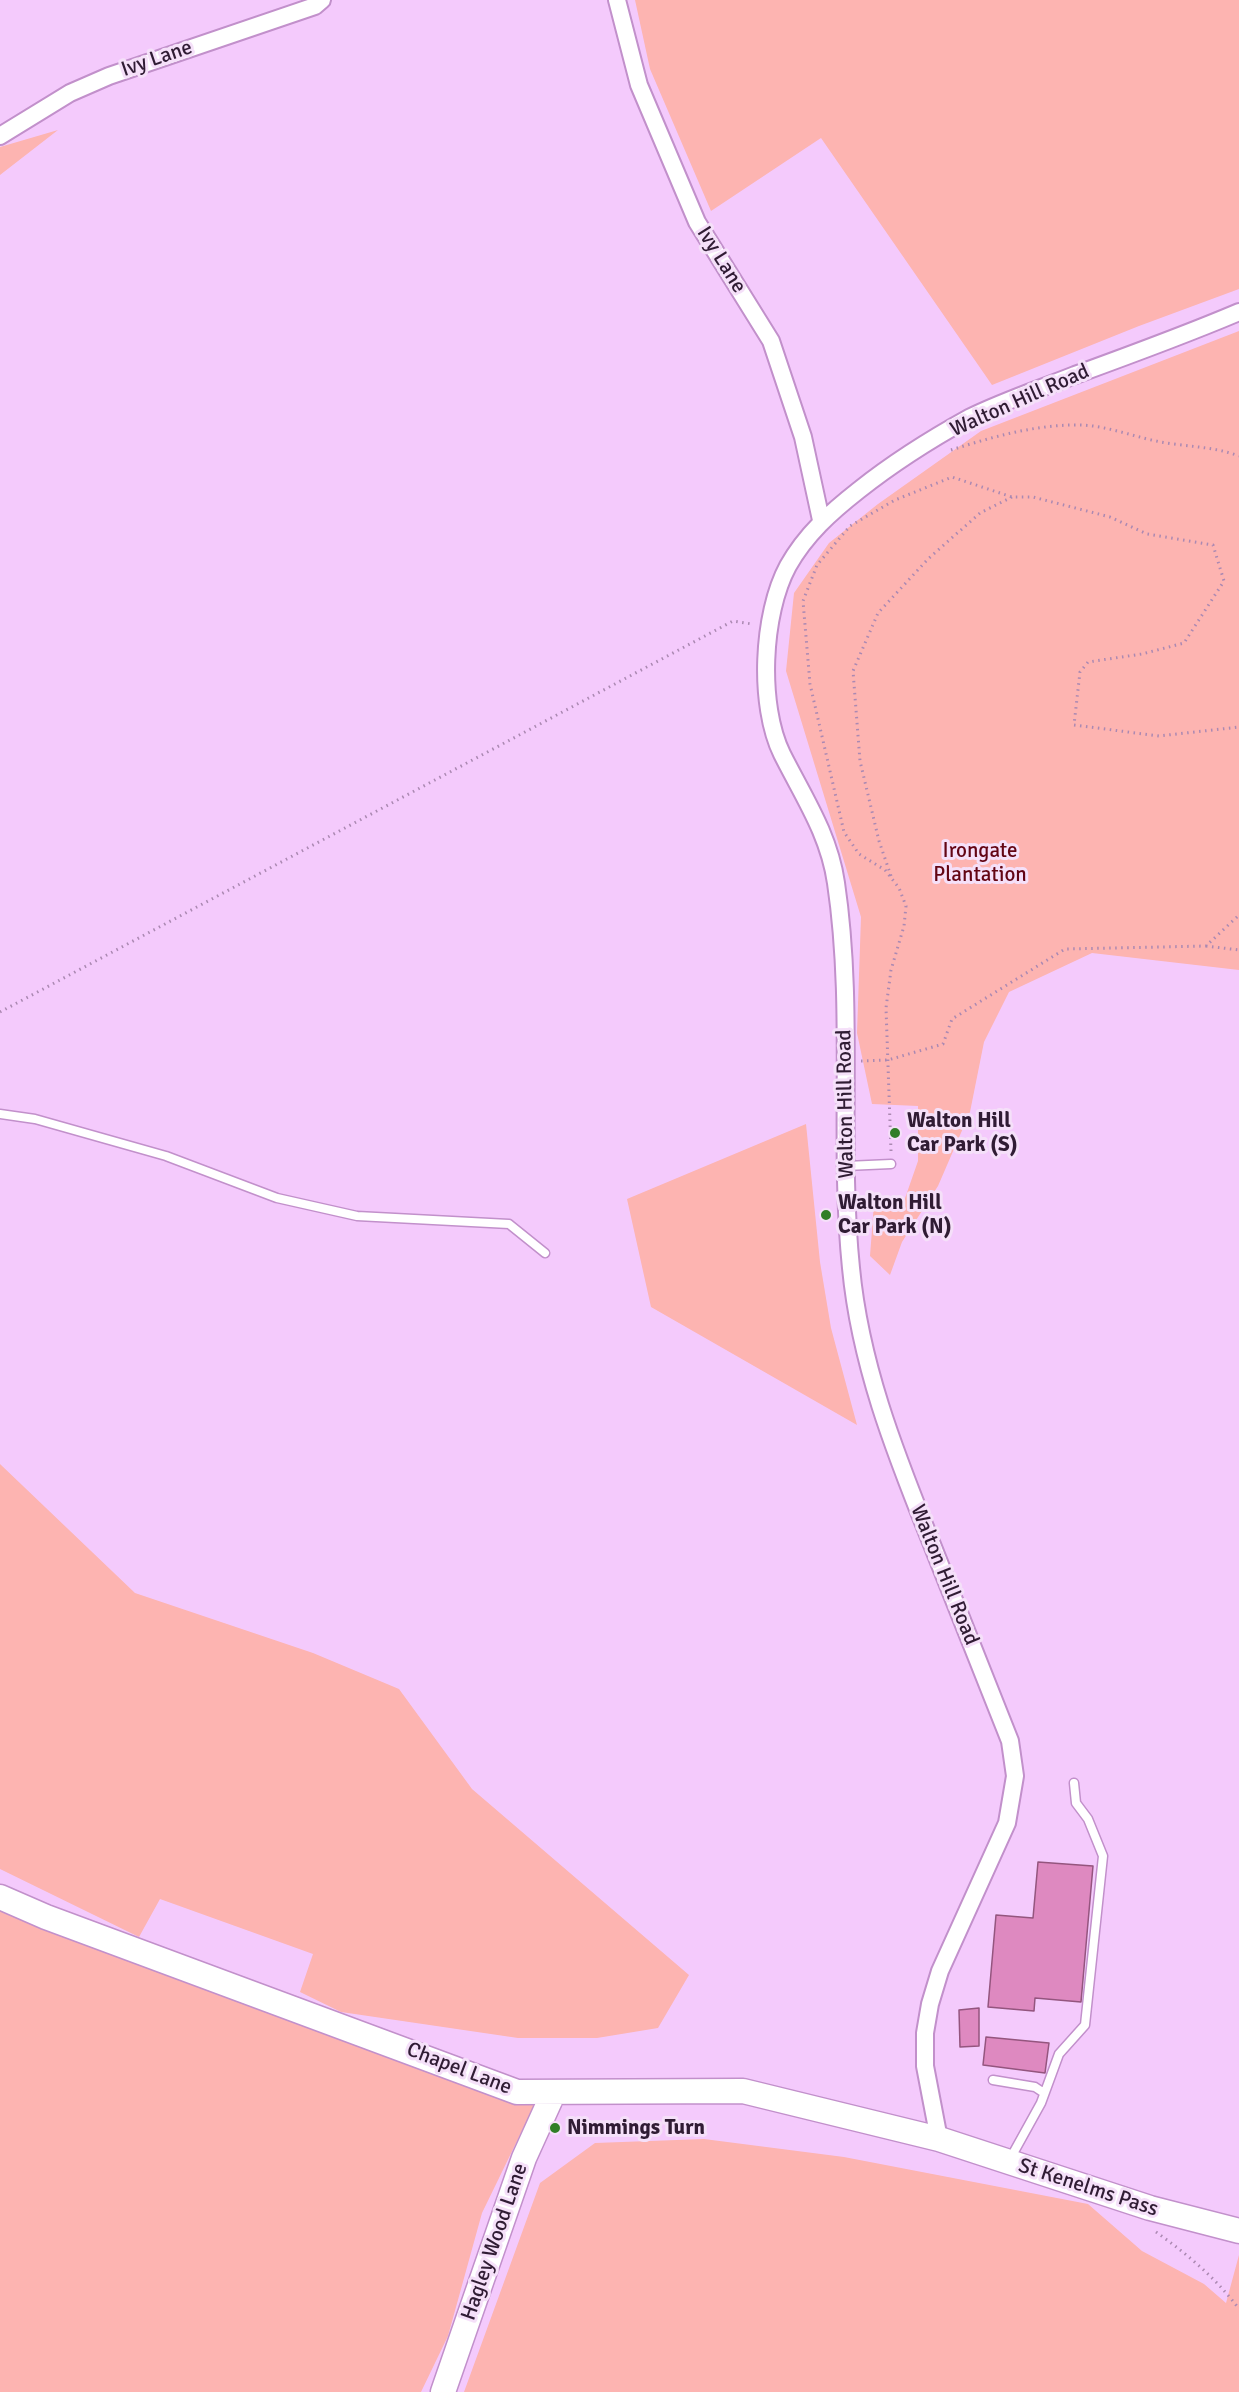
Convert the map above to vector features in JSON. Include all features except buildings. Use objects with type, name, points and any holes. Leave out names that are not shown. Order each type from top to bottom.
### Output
[{"type":"street","name":"Ivy Lane","points":[[0,136],[70,93],[109,76],[315,6],[322,0]]},
{"type":"street","name":"Ivy Lane","points":[[617,0],[639,85],[697,222],[771,341],[803,437],[821,520]]},
{"type":"street","name":"Walton Hill Road","points":[[939,2139],[925,2066],[925,2033],[930,2004],[940,1971],[1007,1823],[1015,1776],[1010,1741],[891,1441],[865,1356],[851,1270],[846,1166],[847,1062],[836,879],[808,798],[781,751],[770,716],[767,681],[770,627],[775,596],[787,567],[821,520],[894,464],[970,418],[1018,397],[1239,312]]},
{"type":"street","name":"Chapel Lane","points":[[0,1897],[46,1917],[517,2092],[553,2094],[593,2090],[743,2091],[939,2139]]},
{"type":"street","name":"Hagley Wood Lane","points":[[443,2392],[524,2158],[553,2094]]},
{"type":"street","name":"St Kenelms Pass","points":[[939,2139],[1150,2208],[1239,2231]]},
{"type":"lane","points":[[0,1114],[35,1119],[156,1152],[277,1198],[357,1216],[509,1224],[545,1254]]},
{"type":"lane","points":[[846,1166],[891,1164]]},
{"type":"lane","points":[[1009,2162],[1044,2093],[1059,2054],[1085,2025],[1103,1856],[1089,1819],[1076,1803],[1074,1784]]},
{"type":"lane","points":[[993,2080],[1035,2087],[1044,2093]]},
{"type":"path","points":[[946,451],[992,437],[1052,426],[1083,425],[1167,443],[1219,448],[1239,456]]},
{"type":"path","points":[[891,1164],[886,1008],[891,970],[904,926],[906,906],[900,888],[885,870],[859,854],[844,832],[810,684],[803,601],[817,565],[850,526],[895,500],[952,477],[1012,497],[1033,497],[1110,517],[1147,534],[1213,545],[1224,581],[1184,643],[1142,654],[1088,662],[1080,672],[1074,725],[1159,736],[1239,727]]},
{"type":"path","points":[[892,879],[879,841],[860,761],[853,671],[878,613],[885,605],[928,559],[980,513],[1012,497]]},
{"type":"path","points":[[0,1012],[733,621],[770,627]]},
{"type":"path","points":[[1206,946],[1239,915]]},
{"type":"path","points":[[847,1062],[888,1060],[943,1044],[952,1019],[1065,949],[1206,946],[1239,950]]},
{"type":"path","points":[[1150,2208],[1147,2225],[1190,2257],[1239,2308]]},
{"type":"green space","points":[[635,0],[1239,0],[1239,289],[992,385],[821,138],[711,211],[650,69]]},
{"type":"green space","points":[[58,130],[0,175],[0,147]]},
{"type":"green space","name":"Irongate Plantation","points":[[1239,331],[1239,970],[1092,953],[1009,992],[984,1042],[970,1112],[938,1186],[902,1242],[890,1275],[870,1256],[874,1203],[903,1204],[918,1161],[918,1106],[872,1104],[857,1033],[861,917],[786,671],[794,593],[829,543],[878,504],[981,431]]},
{"type":"green space","points":[[806,1124],[820,1262],[831,1328],[857,1425],[651,1307],[627,1199]]},
{"type":"green space","points":[[0,1464],[135,1593],[313,1653],[399,1689],[472,1789],[689,1975],[658,2028],[597,2038],[518,2038],[341,2012],[300,1992],[313,1954],[160,1899],[139,1937],[0,1869]]},
{"type":"green space","points":[[0,1886],[535,2104],[482,2213],[448,2336],[421,2392],[0,2392]]},
{"type":"green space","points":[[704,2139],[844,2157],[1088,2204],[1142,2251],[1204,2284],[1226,2303],[1239,2255],[1239,2392],[464,2392],[540,2183],[595,2143]]},
{"type":"place","name":"Walton Hill Car Park (S)","points":[[895,1133]]},
{"type":"place","name":"Walton Hill Car Park (N)","points":[[826,1215]]},
{"type":"place","name":"Nimmings Turn","points":[[555,2128]]}]
